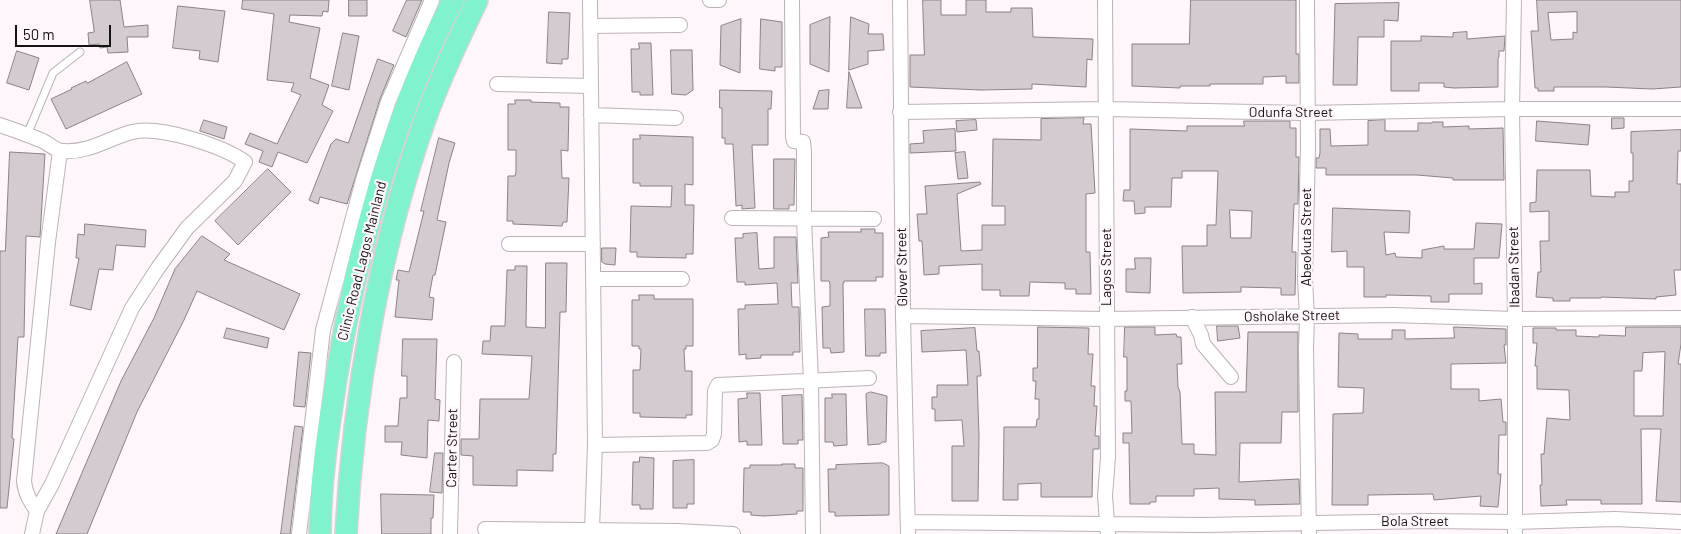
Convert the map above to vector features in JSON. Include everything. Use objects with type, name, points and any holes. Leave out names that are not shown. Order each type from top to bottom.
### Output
[{"type":"main road","name":"Clinic Road Lagos Mainland","points":[[320,534],[324,470],[333,402],[344,335],[372,208],[416,84],[442,21],[453,0]]},
{"type":"main road","name":"Clinic Road Lagos Mainland","points":[[346,534],[352,452],[360,395],[370,336],[400,199],[425,121],[454,48],[477,0]]},
{"type":"street","points":[[299,534],[323,330],[363,180],[388,102],[432,0]]},
{"type":"street","points":[[590,0],[595,445],[592,530]]},
{"type":"street","points":[[710,0],[719,0]]},
{"type":"street","points":[[792,0],[793,137],[794,142],[803,142],[804,151],[804,219],[811,381],[813,534]]},
{"type":"street","name":"Glover Street","points":[[900,0],[903,316],[908,528]]},
{"type":"street","name":"Lagos Street","points":[[1105,0],[1108,458],[1105,496],[1108,529]]},
{"type":"street","name":"Abeokuta Street","points":[[1306,0],[1306,113],[1308,145],[1305,280],[1309,528]]},
{"type":"street","name":"Ibadan Street","points":[[1514,0],[1512,109],[1515,319],[1514,528]]},
{"type":"street","points":[[590,26],[680,25]]},
{"type":"street","points":[[497,84],[591,86]]},
{"type":"street","name":"Odunfa Street","points":[[900,112],[1106,109],[1306,113],[1512,109],[1681,109]]},
{"type":"street","points":[[591,114],[676,118]]},
{"type":"street","points":[[0,124],[44,141],[60,152],[82,150],[98,146],[133,131],[148,130],[162,131],[204,144],[233,154],[245,162],[235,181],[188,228],[158,268],[132,308],[52,484],[37,511],[32,534]]},
{"type":"street","points":[[37,511],[28,497],[24,481],[48,242],[60,152]]},
{"type":"street","points":[[732,218],[874,219]]},
{"type":"street","points":[[509,244],[593,244]]},
{"type":"street","points":[[593,278],[682,279]]},
{"type":"street","name":"Osholake Street","points":[[903,316],[1106,319],[1394,315],[1515,319],[1681,318]]},
{"type":"street","points":[[1192,317],[1201,335],[1203,344],[1231,377]]},
{"type":"street","name":"Carter Street","points":[[450,534],[454,362]]},
{"type":"street","points":[[595,445],[707,443],[712,440],[714,434],[715,391],[718,385],[869,378]]},
{"type":"street","name":"Bola Street","points":[[908,528],[1108,529],[1202,525],[1309,528],[1428,521],[1514,528],[1615,519],[1681,522]]},
{"type":"street","points":[[486,529],[733,534]]},
{"type":"lane","points":[[27,136],[53,73],[80,52]]},
{"type":"building","points":[[90,0],[120,0],[124,27],[148,25],[148,37],[127,37],[128,52],[108,53],[107,47],[100,48],[99,44],[89,45],[88,33],[94,32]]},
{"type":"building","points":[[243,0],[329,0],[328,12],[323,11],[322,16],[290,15],[289,22],[320,28],[310,78],[329,85],[322,105],[333,111],[307,163],[278,152],[272,167],[259,162],[263,151],[245,144],[250,133],[277,144],[301,95],[291,91],[294,83],[267,80],[274,14],[242,9]]},
{"type":"building","points":[[349,0],[367,0],[367,16],[349,16]]},
{"type":"building","points":[[407,0],[422,0],[406,37],[393,31]]},
{"type":"building","points":[[923,0],[941,0],[941,15],[966,15],[966,0],[986,0],[986,12],[1011,12],[1011,8],[1032,8],[1033,37],[1093,39],[1092,60],[1087,59],[1086,87],[1032,84],[1032,89],[981,90],[910,87],[910,55],[924,55]]},
{"type":"building","points":[[1191,0],[1296,0],[1296,54],[1299,54],[1299,83],[1286,83],[1286,76],[1263,77],[1263,84],[1210,84],[1210,86],[1180,86],[1180,88],[1132,86],[1132,44],[1189,44]]},
{"type":"building","points":[[1537,0],[1681,0],[1681,87],[1652,89],[1554,87],[1554,91],[1538,91],[1538,88],[1535,88],[1531,31],[1538,31]],"holes":[[[1577,12],[1577,33],[1573,32],[1573,39],[1551,40],[1548,13]]]},
{"type":"building","points":[[1399,3],[1398,21],[1384,20],[1384,37],[1358,37],[1357,85],[1333,85],[1335,4]]},
{"type":"building","points":[[178,6],[225,11],[218,62],[199,59],[200,51],[173,48]]},
{"type":"building","points":[[549,12],[570,13],[568,59],[562,59],[562,64],[547,63]]},
{"type":"building","points":[[830,17],[829,72],[810,64],[810,25]]},
{"type":"building","points":[[851,17],[869,24],[868,34],[883,34],[884,50],[868,51],[868,64],[849,70]]},
{"type":"building","points":[[741,19],[740,73],[720,65],[721,26]]},
{"type":"building","points":[[761,19],[782,22],[782,67],[775,67],[775,71],[760,69]]},
{"type":"building","points":[[1467,32],[1467,39],[1505,36],[1504,51],[1499,51],[1498,58],[1498,87],[1454,88],[1444,87],[1444,83],[1419,83],[1419,91],[1391,91],[1391,41],[1421,41],[1421,36],[1453,37],[1453,33]]},
{"type":"building","points":[[343,33],[359,36],[349,90],[332,86]]},
{"type":"building","points":[[639,43],[651,43],[653,95],[640,95],[640,92],[632,92],[631,49],[639,49]]},
{"type":"building","points":[[671,50],[692,50],[693,90],[686,95],[672,94]]},
{"type":"building","points":[[17,51],[39,58],[29,90],[7,83]]},
{"type":"building","points":[[378,59],[394,65],[380,99],[347,204],[320,197],[318,204],[309,200],[331,144],[336,139],[348,143]]},
{"type":"building","points":[[127,62],[142,94],[66,129],[51,99]]},
{"type":"building","points":[[849,72],[862,108],[847,108]]},
{"type":"building","points":[[720,90],[772,91],[771,109],[768,109],[768,145],[752,145],[755,208],[742,209],[742,205],[736,206],[733,144],[725,144],[725,138],[722,138]]},
{"type":"building","points":[[829,90],[828,109],[813,109],[819,91]]},
{"type":"building","points":[[515,100],[560,103],[560,107],[569,107],[568,151],[561,150],[562,178],[569,178],[567,222],[563,222],[562,226],[513,224],[513,221],[507,221],[508,176],[515,176],[516,172],[516,150],[508,150],[508,104],[515,104]]},
{"type":"building","points":[[1084,118],[1083,124],[1091,124],[1095,193],[1086,194],[1086,252],[1090,252],[1091,294],[1076,294],[1076,289],[1065,289],[1065,283],[1030,282],[1029,296],[1000,296],[1000,290],[982,290],[982,264],[939,266],[939,274],[924,275],[922,241],[919,241],[917,214],[927,214],[925,186],[980,182],[981,184],[957,194],[961,251],[982,250],[982,225],[1005,225],[1005,206],[992,206],[993,139],[1041,140],[1041,119]]},
{"type":"building","points":[[1612,118],[1624,118],[1624,128],[1612,129]]},
{"type":"building","points":[[204,120],[227,127],[224,139],[200,131]]},
{"type":"building","points":[[976,120],[977,130],[957,132],[956,121]]},
{"type":"building","points":[[1385,120],[1385,131],[1418,131],[1418,123],[1432,122],[1443,122],[1443,127],[1469,126],[1469,129],[1503,128],[1504,180],[1453,180],[1453,178],[1417,175],[1326,175],[1326,168],[1316,168],[1316,158],[1319,158],[1320,153],[1320,129],[1330,129],[1331,146],[1368,145],[1368,121]]},
{"type":"building","points":[[1244,121],[1290,121],[1290,128],[1296,128],[1296,157],[1299,157],[1298,204],[1294,204],[1292,252],[1296,252],[1295,295],[1281,295],[1281,288],[1241,287],[1241,292],[1183,293],[1182,246],[1207,246],[1207,225],[1216,225],[1218,171],[1182,171],[1182,178],[1172,178],[1171,207],[1145,207],[1145,213],[1135,214],[1134,201],[1123,201],[1124,190],[1130,190],[1130,129],[1187,131],[1187,126],[1244,126]],"holes":[[[1230,210],[1252,211],[1251,238],[1231,238]]]},
{"type":"building","points":[[1537,121],[1590,125],[1588,145],[1536,141]]},
{"type":"building","points":[[955,129],[956,151],[910,153],[910,144],[924,143],[923,131]]},
{"type":"building","points":[[1681,130],[1681,151],[1678,151],[1677,184],[1681,184],[1681,270],[1674,270],[1676,295],[1656,297],[1656,299],[1570,298],[1570,301],[1553,301],[1553,298],[1536,297],[1538,272],[1541,272],[1540,241],[1549,241],[1549,211],[1530,212],[1530,203],[1536,202],[1537,170],[1590,170],[1591,196],[1615,197],[1615,192],[1629,192],[1629,181],[1633,181],[1631,132]]},
{"type":"building","points":[[640,135],[693,137],[693,185],[685,184],[685,205],[694,205],[693,254],[686,254],[686,258],[637,257],[637,252],[630,252],[631,206],[671,207],[672,186],[640,186],[640,183],[633,183],[633,139],[640,139]]},
{"type":"building","points":[[439,138],[455,143],[437,220],[446,222],[429,297],[434,298],[432,320],[395,317],[399,280],[396,280],[398,270],[409,272],[424,211],[421,211]]},
{"type":"building","points":[[10,152],[45,154],[40,237],[26,236],[24,337],[18,337],[12,438],[14,439],[7,508],[0,508],[0,251],[5,251]]},
{"type":"building","points":[[965,152],[968,178],[958,179],[955,153]]},
{"type":"building","points":[[774,159],[795,159],[794,205],[789,205],[789,209],[774,209]]},
{"type":"building","points":[[268,169],[291,192],[238,245],[215,221]]},
{"type":"building","points":[[1333,208],[1410,211],[1409,233],[1384,232],[1386,255],[1395,253],[1396,257],[1422,258],[1422,250],[1444,246],[1444,249],[1474,249],[1476,223],[1502,224],[1499,258],[1474,258],[1474,284],[1482,283],[1482,294],[1449,294],[1449,302],[1431,302],[1431,296],[1386,295],[1386,297],[1364,297],[1364,267],[1347,267],[1347,251],[1332,252]]},
{"type":"building","points":[[85,224],[146,230],[145,247],[116,245],[113,270],[99,269],[91,310],[70,305],[79,258],[76,258],[78,234],[84,235]]},
{"type":"building","points":[[861,229],[875,229],[875,233],[883,233],[883,277],[876,277],[876,281],[844,281],[844,352],[831,353],[830,348],[823,348],[822,307],[830,306],[830,284],[829,281],[821,281],[821,238],[829,237],[828,232],[861,232]]},
{"type":"building","points":[[757,233],[759,269],[774,268],[774,237],[796,237],[798,283],[791,283],[792,307],[799,307],[800,352],[793,352],[793,355],[761,355],[761,358],[746,359],[746,354],[739,355],[738,309],[745,309],[745,305],[778,304],[777,283],[745,285],[745,282],[737,282],[735,238],[743,238],[743,234]]},
{"type":"building","points":[[202,236],[230,254],[224,260],[300,294],[284,330],[197,291],[137,412],[87,534],[56,534],[121,381],[154,318],[175,269]]},
{"type":"building","points":[[602,248],[616,248],[615,265],[602,262]]},
{"type":"building","points":[[1135,258],[1151,258],[1150,293],[1126,292],[1126,269],[1135,269]]},
{"type":"building","points":[[546,263],[567,263],[566,312],[560,312],[556,454],[553,454],[553,471],[517,470],[517,486],[473,485],[473,456],[461,455],[461,439],[479,439],[480,399],[529,399],[532,356],[482,354],[483,341],[490,341],[491,326],[505,326],[507,270],[515,270],[515,266],[527,266],[526,327],[545,328]]},
{"type":"building","points":[[639,295],[654,295],[654,299],[693,299],[693,346],[686,346],[686,349],[684,349],[685,371],[692,371],[692,415],[686,415],[686,418],[640,417],[640,413],[633,413],[633,370],[640,370],[641,349],[639,349],[639,346],[632,346],[632,300],[639,300]]},
{"type":"building","points":[[865,309],[885,309],[886,353],[880,353],[880,356],[866,356]]},
{"type":"building","points":[[1217,326],[1238,326],[1240,338],[1218,341]]},
{"type":"building","points":[[1038,327],[1089,328],[1088,354],[1093,354],[1091,386],[1095,386],[1094,406],[1097,406],[1095,436],[1099,436],[1099,449],[1093,449],[1092,497],[1041,497],[1041,483],[1018,484],[1018,500],[1003,500],[1004,427],[1036,427],[1037,419],[1039,419],[1039,399],[1035,399],[1036,381],[1033,381],[1033,368],[1037,368]]},
{"type":"building","points":[[1125,327],[1155,327],[1155,335],[1176,334],[1177,337],[1181,337],[1182,364],[1177,364],[1182,444],[1194,444],[1194,454],[1216,455],[1215,392],[1246,392],[1248,332],[1298,332],[1298,412],[1282,412],[1281,443],[1240,443],[1239,482],[1299,479],[1300,504],[1255,505],[1255,500],[1219,499],[1219,488],[1194,489],[1194,496],[1156,496],[1156,502],[1150,502],[1150,504],[1130,504],[1129,443],[1123,443],[1123,433],[1132,433],[1131,401],[1125,401],[1125,391],[1127,391],[1127,357],[1124,357]]},
{"type":"building","points":[[1454,327],[1506,329],[1506,345],[1504,345],[1506,363],[1451,364],[1451,389],[1479,389],[1479,401],[1501,399],[1503,422],[1506,422],[1506,435],[1499,435],[1498,474],[1501,474],[1498,507],[1480,506],[1481,496],[1434,500],[1433,494],[1368,495],[1368,505],[1332,505],[1333,414],[1363,413],[1364,388],[1338,387],[1339,333],[1358,334],[1358,339],[1392,339],[1392,330],[1405,330],[1405,339],[1454,338]]},
{"type":"building","points":[[1626,327],[1681,327],[1678,364],[1681,364],[1681,502],[1656,501],[1661,429],[1641,429],[1642,504],[1601,504],[1601,500],[1566,500],[1567,505],[1541,506],[1541,454],[1544,454],[1547,418],[1570,420],[1569,390],[1537,389],[1537,366],[1535,366],[1537,343],[1533,343],[1533,328],[1576,330],[1576,336],[1625,336]],"holes":[[[1665,352],[1663,416],[1634,416],[1634,371],[1642,371],[1643,353]]]},
{"type":"building","points":[[227,328],[269,338],[267,348],[224,338]]},
{"type":"building","points":[[975,328],[981,376],[977,376],[979,436],[978,501],[952,501],[952,446],[964,446],[962,420],[935,421],[932,397],[937,397],[937,385],[968,385],[966,350],[922,352],[921,331]]},
{"type":"building","points":[[403,339],[437,339],[435,399],[440,400],[439,421],[428,420],[427,458],[401,455],[402,442],[385,442],[385,426],[398,426],[400,398],[407,398],[407,376],[402,376]]},
{"type":"building","points":[[299,352],[311,353],[305,407],[294,406]]},
{"type":"building","points":[[871,392],[887,396],[886,442],[868,445],[866,394]]},
{"type":"building","points":[[747,393],[760,393],[762,445],[747,445],[747,441],[739,442],[738,399],[747,398]]},
{"type":"building","points":[[832,394],[846,394],[847,445],[834,446],[833,442],[825,442],[825,398],[832,398]]},
{"type":"building","points":[[802,395],[803,440],[798,440],[798,444],[783,444],[782,396]]},
{"type":"building","points":[[295,426],[303,427],[290,534],[281,534]]},
{"type":"building","points":[[435,453],[443,453],[442,493],[430,492]]},
{"type":"building","points":[[640,457],[654,458],[653,509],[640,509],[640,505],[632,505],[633,462],[639,462]]},
{"type":"building","points":[[694,460],[694,504],[687,504],[687,508],[673,508],[673,461]]},
{"type":"building","points":[[883,463],[889,466],[889,515],[835,516],[835,512],[829,512],[828,469],[836,469],[836,465]]},
{"type":"building","points":[[795,464],[795,468],[803,468],[803,511],[797,511],[797,514],[764,516],[743,512],[744,468],[750,468],[750,465]]},
{"type":"building","points":[[381,494],[434,495],[431,534],[382,534]]}]
